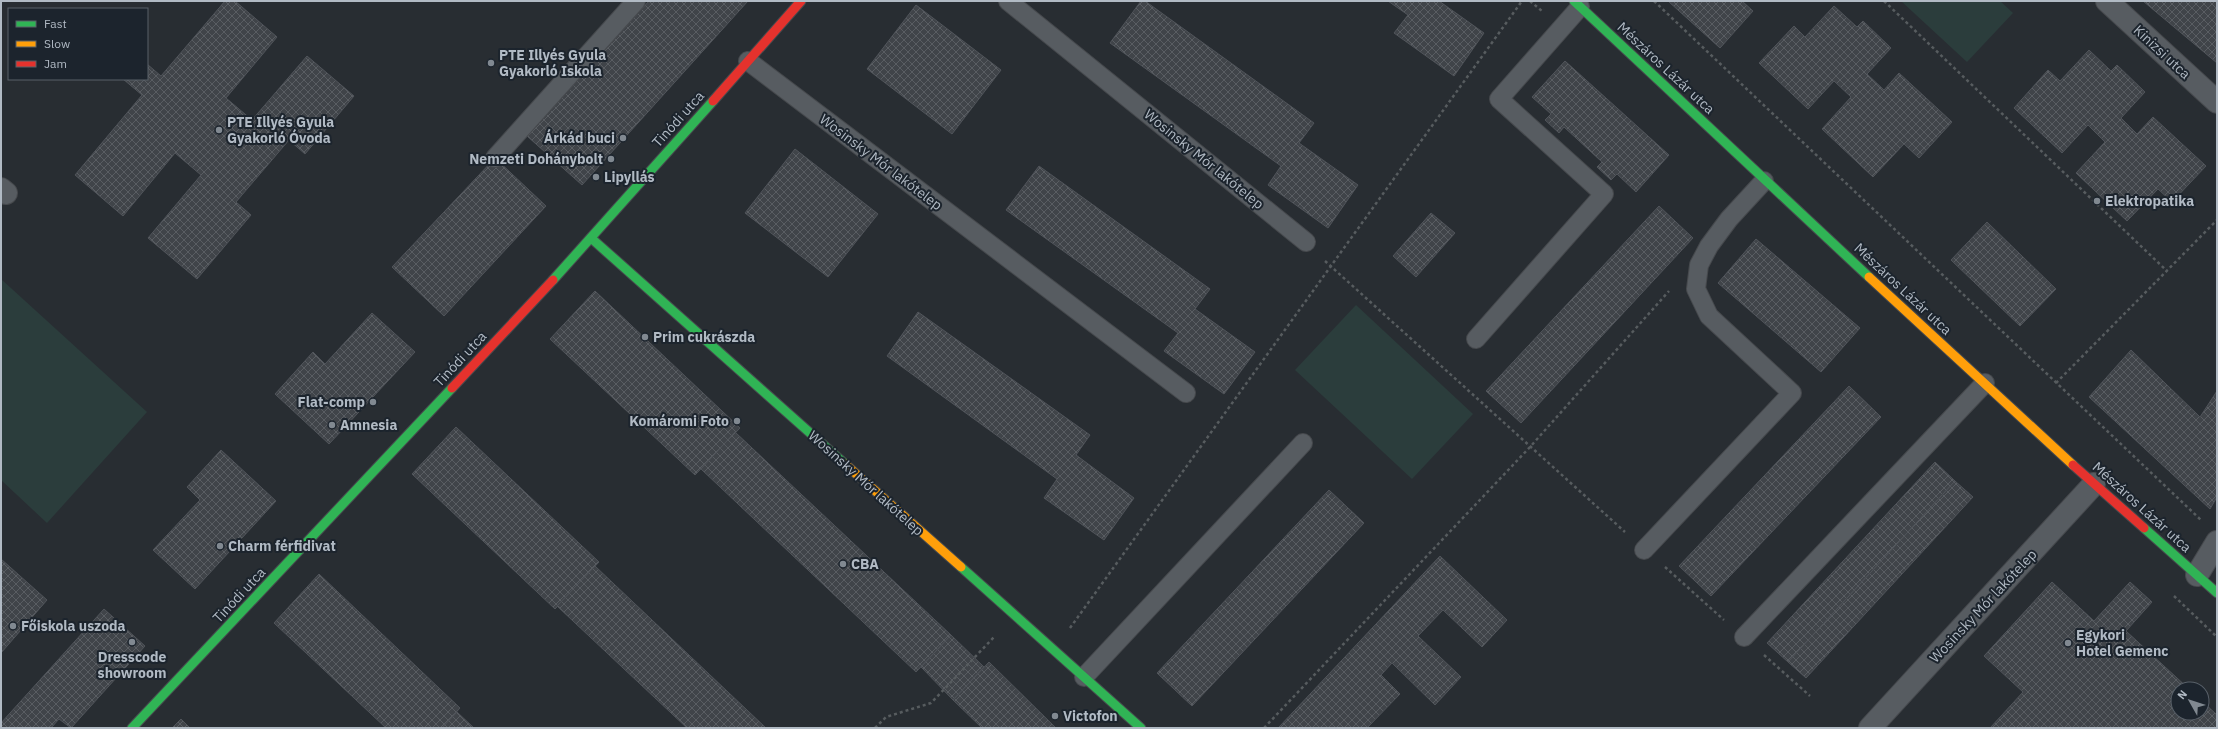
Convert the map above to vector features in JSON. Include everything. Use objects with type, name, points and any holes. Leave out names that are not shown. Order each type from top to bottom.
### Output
[{"type":"street","name":"Tinódi utca","points":[[132,728],[362,485],[591,238],[801,1]]},
{"type":"street","name":"Kinizsi utca","points":[[2107,1],[2217,102]]},
{"type":"street","name":"Mészáros Lázár utca","points":[[1577,4],[1764,181],[2094,484],[2217,593]]},
{"type":"street","name":"Wosinsky Mór lakótelep","points":[[591,238],[1141,728]]},
{"type":"street","name":"Wosinsky Mór lakótelep","points":[[1876,726],[2094,484]]},
{"type":"street","points":[[2197,574],[2211,533]]},
{"type":"lane","points":[[495,158],[636,1]]},
{"type":"lane","name":"Wosinsky Mór lakótelep","points":[[1008,1],[1306,242]]},
{"type":"lane","points":[[1476,339],[1604,194],[1499,99],[1577,4]]},
{"type":"lane","name":"Wosinsky Mór lakótelep","points":[[748,61],[1186,393]]},
{"type":"lane","points":[[1644,550],[1792,393],[1709,316],[1696,289],[1699,265],[1709,246],[1729,219],[1764,181]]},
{"type":"lane","points":[[1744,637],[1985,383]]},
{"type":"lane","points":[[1084,677],[1303,444]]},
{"type":"path","points":[[1068,631],[1522,1]]},
{"type":"path","points":[[1654,1],[2056,383],[2211,533]]},
{"type":"path","points":[[1884,1],[2167,271]]},
{"type":"path","points":[[2056,383],[2217,220]]},
{"type":"path","points":[[1306,242],[1331,267],[1644,550],[1810,696]]},
{"type":"path","points":[[1264,728],[1530,447],[1672,287]]},
{"type":"path","points":[[875,728],[886,717],[931,703],[1014,615]]},
{"type":"shaded area","points":[[1901,1],[2000,1],[2013,13],[1967,62]]},
{"type":"shaded area","points":[[1,279],[147,412],[47,523],[1,480]]},
{"type":"shaded area","points":[[1356,305],[1473,414],[1412,479],[1295,370]]},
{"type":"building","name":"PTE Illyés Gyula Gyakorló Óvoda","points":[[225,1],[235,1],[277,37],[226,98],[252,120],[307,56],[354,96],[305,154],[289,140],[236,202],[251,215],[197,279],[148,238],[201,175],[175,153],[123,216],[75,175],[142,95],[124,80],[148,80],[148,65],[161,76]]},
{"type":"building","points":[[649,1],[748,1],[582,185],[527,136]]},
{"type":"building","points":[[1141,1],[1145,1],[1314,123],[1299,143],[1358,185],[1328,228],[1268,185],[1281,166],[1110,43]]},
{"type":"building","points":[[1388,1],[1439,1],[1484,33],[1454,76],[1394,33],[1408,15]]},
{"type":"building","points":[[1668,1],[1742,1],[1753,11],[1720,48]]},
{"type":"building","points":[[2143,1],[2217,1],[2217,63]]},
{"type":"building","points":[[916,5],[1001,70],[952,134],[867,69]]},
{"type":"building","points":[[1834,6],[1857,27],[1863,21],[1891,48],[1867,74],[1884,90],[1899,73],[1952,122],[1919,158],[1904,144],[1873,177],[1822,129],[1851,97],[1834,81],[1808,109],[1759,63],[1794,26],[1805,37]]},
{"type":"building","points":[[2089,50],[2111,71],[2117,65],[2145,92],[2121,118],[2137,134],[2153,117],[2206,166],[2172,202],[2158,189],[2127,221],[2076,173],[2105,142],[2088,125],[2062,153],[2014,108],[2048,70],[2060,81]]},
{"type":"building","points":[[1565,61],[1669,155],[1636,192],[1617,174],[1611,180],[1597,167],[1602,162],[1564,127],[1559,133],[1545,120],[1551,114],[1532,97]]},
{"type":"building","points":[[795,149],[878,214],[828,277],[745,213]]},
{"type":"building","points":[[495,158],[546,206],[444,316],[392,267]]},
{"type":"building","points":[[1039,166],[1210,289],[1195,309],[1255,352],[1224,394],[1164,351],[1178,333],[1006,210]]},
{"type":"building","points":[[1659,206],[1693,238],[1521,423],[1486,391]]},
{"type":"building","points":[[1431,213],[1455,233],[1416,277],[1393,256]]},
{"type":"building","points":[[1987,222],[2056,289],[2020,326],[1951,260]]},
{"type":"building","points":[[1756,239],[1860,328],[1821,372],[1718,283]]},
{"type":"building","points":[[595,291],[740,428],[695,475],[550,339]]},
{"type":"building","points":[[918,312],[1090,435],[1076,455],[1134,498],[1104,540],[1044,498],[1057,479],[887,356]]},
{"type":"building","points":[[372,313],[415,352],[329,444],[275,394],[313,352],[325,364]]},
{"type":"building","points":[[2131,350],[2200,417],[2217,391],[2217,497],[2210,509],[2089,397]]},
{"type":"building","points":[[1849,386],[1881,417],[1711,596],[1679,566]]},
{"type":"building","points":[[456,427],[599,562],[555,609],[412,474]]},
{"type":"building","points":[[735,432],[951,635],[916,672],[701,469]]},
{"type":"building","points":[[221,450],[276,501],[195,589],[153,550],[200,500],[187,487]]},
{"type":"building","points":[[1935,462],[1955,481],[1788,662],[1767,643]]},
{"type":"building","points":[[1955,481],[1973,497],[1806,678],[1788,662]]},
{"type":"building","points":[[1329,490],[1364,523],[1192,706],[1157,673]]},
{"type":"building","points":[[1440,556],[1507,620],[1482,647],[1443,610],[1418,636],[1461,677],[1435,705],[1392,663],[1381,675],[1400,694],[1367,728],[1279,727]]},
{"type":"building","name":"Főiskola uszoda","points":[[1,559],[47,600],[1,653]]},
{"type":"building","points":[[595,566],[766,728],[687,728],[557,606]]},
{"type":"building","points":[[319,574],[460,708],[442,728],[386,728],[274,623]]},
{"type":"building","name":"Egykori Hotel Gemenc","points":[[2052,582],[2094,621],[2130,582],[2152,602],[2126,631],[2180,681],[2170,681],[2170,721],[2210,721],[2210,708],[2217,715],[2217,728],[1990,728],[2023,692],[1984,656]]},
{"type":"building","points":[[104,609],[145,646],[71,728],[59,719],[51,728],[1,728],[1,723]]},
{"type":"building","points":[[951,635],[984,667],[953,700],[921,667]]},
{"type":"building","points":[[989,662],[1056,728],[982,728],[953,700]]},
{"type":"building","points":[[457,712],[474,728],[442,728]]},
{"type":"building","points":[[181,719],[190,728],[172,728]]},
{"type":"traffic: fast","points":[[1574,1],[1869,277]]},
{"type":"traffic: fast","points":[[553,280],[713,101]]},
{"type":"traffic: fast","points":[[591,238],[845,464]]},
{"type":"traffic: fast","points":[[132,728],[452,388]]},
{"type":"traffic: fast","points":[[2144,528],[2217,593]]},
{"type":"traffic: fast","points":[[961,567],[1141,728]]},
{"type":"traffic: slow","points":[[1869,277],[2073,465]]},
{"type":"traffic: slow","points":[[845,464],[961,567]]},
{"type":"traffic: jam","points":[[713,101],[801,1]]},
{"type":"traffic: jam","points":[[452,388],[553,280]]},
{"type":"traffic: jam","points":[[2073,465],[2144,528]]},
{"type":"place","name":"PTE Illyés Gyula Gyakorló Iskola","points":[[491,63]]},
{"type":"place","name":"PTE Illyés Gyula Gyakorló Óvoda","points":[[219,130]]},
{"type":"place","name":"Árkád buci","points":[[623,138]]},
{"type":"place","name":"Nemzeti Dohánybolt","points":[[611,159]]},
{"type":"place","name":"Lipyllás","points":[[596,177]]},
{"type":"place","name":"Elektropatika","points":[[2097,201]]},
{"type":"place","name":"Prim cukrászda","points":[[645,337]]},
{"type":"place","name":"Flat-comp","points":[[373,402]]},
{"type":"place","name":"Komáromi Foto","points":[[737,421]]},
{"type":"place","name":"Amnesia","points":[[332,425]]},
{"type":"place","name":"Charm férfidivat","points":[[220,546]]},
{"type":"place","name":"CBA","points":[[843,564]]},
{"type":"place","name":"Főiskola uszoda","points":[[13,626]]},
{"type":"place","name":"Dresscode showroom","points":[[132,642]]},
{"type":"place","name":"Egykori Hotel Gemenc","points":[[2068,643]]},
{"type":"place","name":"Victofon","points":[[1055,716]]}]
